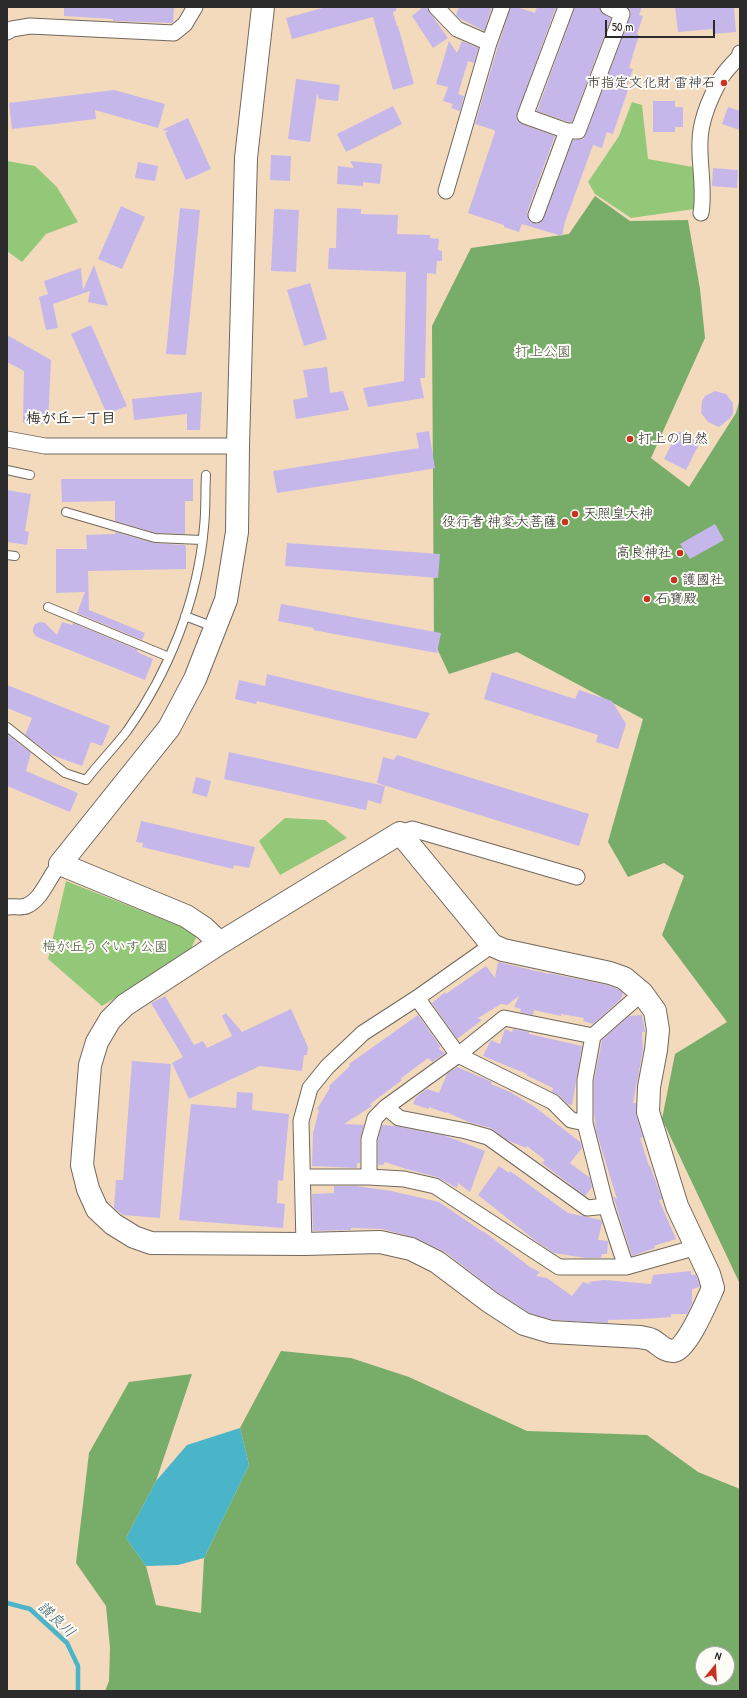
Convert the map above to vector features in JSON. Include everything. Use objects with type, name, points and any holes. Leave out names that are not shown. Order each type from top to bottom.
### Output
[{"type":"street","points":[[7,32],[12,29],[30,26],[174,33],[185,24],[195,7]]},
{"type":"street","points":[[7,907],[26,906],[38,898],[53,872],[169,728],[195,679],[226,600],[237,532],[246,158],[263,7]]},
{"type":"street","points":[[436,7],[457,29],[490,43]]},
{"type":"street","points":[[446,192],[502,7]]},
{"type":"street","points":[[566,7],[525,116],[567,131],[578,131],[622,14],[608,7]]},
{"type":"street","points":[[701,213],[703,199],[700,135],[707,110],[716,89],[722,77],[739,57],[740,53]]},
{"type":"street","points":[[536,215],[567,131]]},
{"type":"street","points":[[7,439],[45,446],[238,446]]},
{"type":"street","points":[[400,833],[492,945],[503,950],[610,973],[624,978],[642,993],[654,1011],[658,1030],[649,1087],[648,1112],[676,1206],[709,1274],[713,1288],[690,1335],[682,1347],[674,1351],[664,1349],[651,1340],[640,1337],[551,1332],[524,1324],[437,1262],[411,1249],[380,1242],[304,1244],[151,1243],[134,1237],[113,1224],[97,1209],[88,1190],[82,1165],[90,1065],[97,1042],[110,1020],[125,1005],[220,942],[400,833],[412,829],[576,877]]},
{"type":"street","points":[[60,864],[186,916],[204,928],[220,942]]},
{"type":"street","points":[[304,1244],[301,1121],[310,1088],[327,1067],[363,1033],[417,998],[492,945]]},
{"type":"street","points":[[626,1267],[606,1206],[585,1123],[585,1080],[593,1036],[642,993]]},
{"type":"street","points":[[417,998],[458,1055],[552,1102],[571,1120],[585,1123]]},
{"type":"street","points":[[369,1177],[369,1139],[375,1118],[386,1107],[458,1055],[504,1018],[593,1036]]},
{"type":"street","points":[[386,1107],[399,1118],[466,1131],[488,1137],[587,1208],[606,1206]]},
{"type":"street","points":[[303,1177],[369,1177],[404,1179],[436,1186],[559,1267],[626,1267],[696,1248]]},
{"type":"lane","points":[[7,470],[30,475]]},
{"type":"lane","points":[[7,727],[64,773],[86,780],[126,731],[164,671],[185,616],[199,562],[204,526],[206,475]]},
{"type":"lane","points":[[66,512],[155,538],[202,540]]},
{"type":"lane","points":[[48,607],[169,657]]},
{"type":"lane","points":[[185,616],[215,627]]},
{"type":"green space","points":[[632,102],[642,105],[648,159],[693,167],[696,199],[694,209],[631,218],[595,194],[588,182],[619,136]]},
{"type":"green space","points":[[7,161],[35,166],[57,187],[78,222],[46,234],[22,262],[7,251]]},
{"type":"green space","name":"打上公園","points":[[595,196],[630,221],[688,220],[700,289],[705,338],[651,458],[689,487],[736,413],[740,398],[740,1284],[662,1119],[675,1054],[727,1022],[662,935],[684,876],[664,863],[628,877],[608,842],[643,719],[517,652],[449,674],[434,642],[432,326],[471,248],[569,234]]},
{"type":"green space","points":[[285,818],[325,820],[347,838],[280,875],[259,841]]},
{"type":"green space","name":"梅が丘うぐいす公園","points":[[66,881],[198,933],[190,951],[102,1006],[48,959]]},
{"type":"green space","points":[[281,1351],[351,1358],[409,1377],[527,1431],[647,1435],[698,1472],[740,1489],[740,1691],[105,1691],[109,1681],[110,1648],[106,1606],[76,1563],[89,1453],[129,1382],[192,1374],[156,1481],[126,1538],[146,1566],[156,1605],[201,1613],[204,1558],[249,1465],[240,1428]]},
{"type":"water","points":[[240,1428],[249,1465],[204,1558],[178,1565],[146,1566],[126,1538],[156,1481],[187,1445]]},
{"type":"building","points":[[64,7],[174,7],[173,22],[113,21],[113,19],[64,16]]},
{"type":"building","points":[[326,7],[396,7],[396,11],[393,12],[414,84],[393,90],[373,17],[292,39],[286,18]]},
{"type":"building","points":[[423,7],[426,7],[448,38],[433,48],[412,16]]},
{"type":"building","points":[[459,7],[492,7],[484,31],[459,18],[456,15]]},
{"type":"building","points":[[511,7],[517,7],[535,13],[537,7],[556,7],[516,117],[522,124],[555,136],[527,212],[529,220],[537,224],[544,218],[573,140],[583,139],[586,134],[630,17],[631,12],[627,7],[642,7],[639,15],[643,16],[637,34],[639,35],[629,68],[633,69],[627,86],[629,87],[613,134],[607,132],[602,148],[593,145],[565,222],[562,236],[522,224],[519,232],[504,227],[504,225],[468,213],[495,132],[494,130],[475,124]]},
{"type":"building","points":[[575,7],[599,7],[601,12],[611,18],[572,122],[569,122],[537,111]]},
{"type":"building","points":[[675,7],[734,7],[736,32],[713,34],[712,29],[678,32]]},
{"type":"building","points":[[449,41],[457,53],[462,41],[478,48],[474,63],[468,61],[458,94],[464,96],[460,111],[451,108],[453,104],[443,101],[448,87],[436,84]]},
{"type":"building","points":[[296,79],[340,85],[338,101],[319,99],[317,94],[310,142],[288,139]]},
{"type":"building","points":[[114,90],[165,104],[158,128],[95,110],[96,119],[12,129],[9,103]]},
{"type":"building","points":[[653,101],[675,101],[675,107],[683,107],[683,127],[675,127],[675,132],[653,132]]},
{"type":"building","points":[[393,106],[402,124],[346,152],[337,134]]},
{"type":"building","points":[[728,107],[740,111],[740,130],[722,124]]},
{"type":"building","points":[[188,118],[211,169],[186,180],[165,133],[168,131],[162,130]]},
{"type":"building","points":[[271,155],[291,156],[290,181],[270,180]]},
{"type":"building","points":[[350,161],[382,164],[380,184],[363,182],[363,186],[337,184],[338,166],[354,168]]},
{"type":"building","points":[[138,162],[158,166],[155,181],[135,178]]},
{"type":"building","points":[[713,168],[738,170],[737,188],[712,186]]},
{"type":"building","points":[[121,206],[145,217],[122,269],[98,259]]},
{"type":"building","points":[[180,208],[200,210],[186,355],[166,354]]},
{"type":"building","points":[[337,208],[361,209],[361,214],[398,215],[397,234],[430,235],[430,238],[439,239],[438,250],[442,251],[442,261],[437,261],[436,274],[427,273],[425,378],[420,378],[424,398],[368,407],[363,388],[404,381],[406,272],[328,269],[329,248],[336,248]]},
{"type":"building","points":[[274,209],[299,210],[296,272],[271,271]]},
{"type":"building","points":[[94,265],[108,306],[88,302],[90,291],[53,304],[58,328],[46,330],[39,297],[48,294],[44,281],[81,268],[83,290]]},
{"type":"building","points":[[310,283],[327,339],[304,346],[287,290]]},
{"type":"building","points":[[91,325],[127,406],[107,414],[71,334]]},
{"type":"building","points":[[7,335],[51,360],[48,424],[23,423],[24,371],[7,362]]},
{"type":"building","points":[[327,367],[330,393],[343,391],[349,410],[296,419],[293,400],[308,397],[303,370]]},
{"type":"building","points":[[715,391],[726,394],[733,403],[733,414],[719,427],[708,422],[701,413],[702,401],[705,396]]},
{"type":"building","points":[[202,392],[200,430],[187,430],[187,414],[134,420],[132,399]]},
{"type":"building","points":[[429,431],[435,468],[277,493],[273,471],[419,448],[416,433]]},
{"type":"building","points":[[678,431],[700,442],[686,470],[664,459]]},
{"type":"building","points":[[61,479],[193,479],[193,501],[185,501],[185,534],[156,533],[115,521],[115,501],[62,502]]},
{"type":"building","points":[[7,490],[31,494],[25,531],[29,532],[27,545],[7,542]]},
{"type":"building","points":[[715,524],[724,540],[690,559],[680,544]]},
{"type":"building","points":[[115,532],[154,543],[185,545],[186,548],[186,569],[88,571],[89,610],[145,633],[142,640],[77,613],[85,592],[56,593],[56,549],[87,549],[86,535],[115,534]]},
{"type":"building","points":[[287,543],[440,554],[438,578],[285,566]]},
{"type":"building","points":[[281,604],[441,633],[437,653],[313,630],[314,628],[278,621]]},
{"type":"building","points":[[40,622],[45,623],[57,635],[62,622],[72,625],[73,623],[138,650],[137,652],[153,659],[145,680],[37,637],[33,633],[33,628],[35,624]]},
{"type":"building","points":[[492,672],[575,699],[579,690],[612,701],[626,724],[618,749],[596,742],[598,735],[484,699]]},
{"type":"building","points":[[267,674],[430,713],[416,739],[257,701],[256,704],[235,699],[239,680],[265,686]]},
{"type":"building","points":[[7,685],[110,726],[102,746],[91,742],[82,766],[52,755],[25,735],[32,718],[7,708]]},
{"type":"building","points":[[7,734],[31,753],[26,771],[78,793],[70,812],[7,786]]},
{"type":"building","points":[[229,752],[385,786],[381,804],[368,800],[366,810],[224,779]]},
{"type":"building","points":[[397,755],[589,814],[579,846],[377,783],[383,757],[394,760]]},
{"type":"building","points":[[196,777],[211,781],[207,797],[192,793]]},
{"type":"building","points":[[141,821],[255,847],[249,868],[234,865],[233,869],[142,847],[143,843],[136,842]]},
{"type":"building","points":[[498,962],[549,974],[607,985],[618,989],[623,993],[621,999],[593,1024],[583,1021],[584,1018],[561,1014],[561,1016],[534,1010],[533,1015],[520,1012],[521,1009],[514,1007],[519,996],[507,1005],[501,1004],[478,1018],[482,1020],[457,1039],[432,1003],[445,992],[446,994],[486,966],[495,978]]},
{"type":"building","points":[[165,996],[194,1045],[203,1041],[207,1048],[232,1036],[222,1016],[226,1013],[242,1032],[291,1009],[308,1047],[307,1055],[304,1055],[302,1071],[260,1066],[189,1099],[172,1063],[183,1057],[151,1003]]},
{"type":"building","points":[[418,1015],[440,1046],[439,1049],[445,1053],[432,1062],[428,1058],[370,1104],[372,1106],[344,1124],[364,1125],[360,1139],[360,1163],[357,1163],[357,1168],[312,1166],[313,1133],[319,1110],[317,1109],[330,1088],[329,1086],[350,1066],[349,1064]]},
{"type":"building","points":[[642,1015],[645,1032],[642,1032],[643,1050],[633,1103],[636,1103],[636,1115],[643,1137],[640,1138],[662,1199],[659,1200],[676,1239],[654,1246],[655,1248],[632,1256],[613,1196],[617,1199],[596,1131],[594,1081],[602,1040],[629,1016]]},
{"type":"building","points":[[505,1029],[512,1032],[513,1029],[529,1032],[529,1034],[582,1046],[572,1105],[568,1104],[559,1095],[552,1092],[553,1088],[526,1075],[527,1074],[483,1056],[491,1040],[500,1044]]},
{"type":"building","points":[[132,1061],[171,1064],[160,1218],[123,1215],[114,1208],[116,1180],[123,1180]]},
{"type":"building","points":[[457,1067],[492,1082],[491,1084],[510,1092],[535,1107],[580,1142],[582,1148],[570,1163],[590,1178],[592,1187],[585,1196],[542,1163],[545,1160],[527,1146],[526,1148],[507,1140],[491,1128],[471,1123],[446,1112],[413,1104],[416,1097],[427,1089],[439,1093],[447,1074]]},
{"type":"building","points":[[237,1092],[253,1093],[252,1110],[289,1114],[283,1181],[278,1180],[277,1203],[285,1204],[283,1228],[179,1220],[191,1104],[236,1108]]},
{"type":"building","points":[[382,1125],[396,1126],[446,1136],[485,1151],[470,1192],[458,1183],[457,1188],[437,1177],[385,1162],[383,1165],[378,1165],[378,1140]]},
{"type":"building","points":[[499,1166],[509,1173],[510,1171],[568,1213],[601,1220],[602,1223],[598,1240],[608,1241],[607,1254],[602,1254],[601,1258],[586,1258],[554,1253],[536,1241],[478,1195]]},
{"type":"building","points":[[334,1186],[356,1186],[391,1191],[439,1202],[483,1231],[530,1267],[540,1272],[536,1276],[547,1278],[572,1296],[583,1282],[592,1285],[588,1282],[604,1280],[651,1284],[653,1275],[691,1271],[691,1275],[696,1275],[700,1287],[692,1289],[692,1303],[687,1314],[671,1314],[671,1317],[608,1320],[608,1323],[553,1320],[529,1313],[497,1292],[445,1252],[416,1238],[382,1229],[351,1228],[351,1230],[313,1231],[312,1194],[334,1193]]},
{"type":"waterway","name":"讃良川","points":[[7,1603],[30,1609],[67,1643],[78,1666],[78,1691]]},
{"type":"place","name":"市指定文化財 雷神石","points":[[724,83]]},
{"type":"place","name":"打上の自然","points":[[630,439]]},
{"type":"place","name":"天照皇大神","points":[[575,514]]},
{"type":"place","name":"役行者 神変大菩薩","points":[[565,522]]},
{"type":"place","name":"高良神社","points":[[680,553]]},
{"type":"place","name":"護國社","points":[[674,580]]},
{"type":"place","name":"石寶殿","points":[[647,599]]},
{"type":"district","name":"梅が丘一丁目","points":[[71,419]]}]
